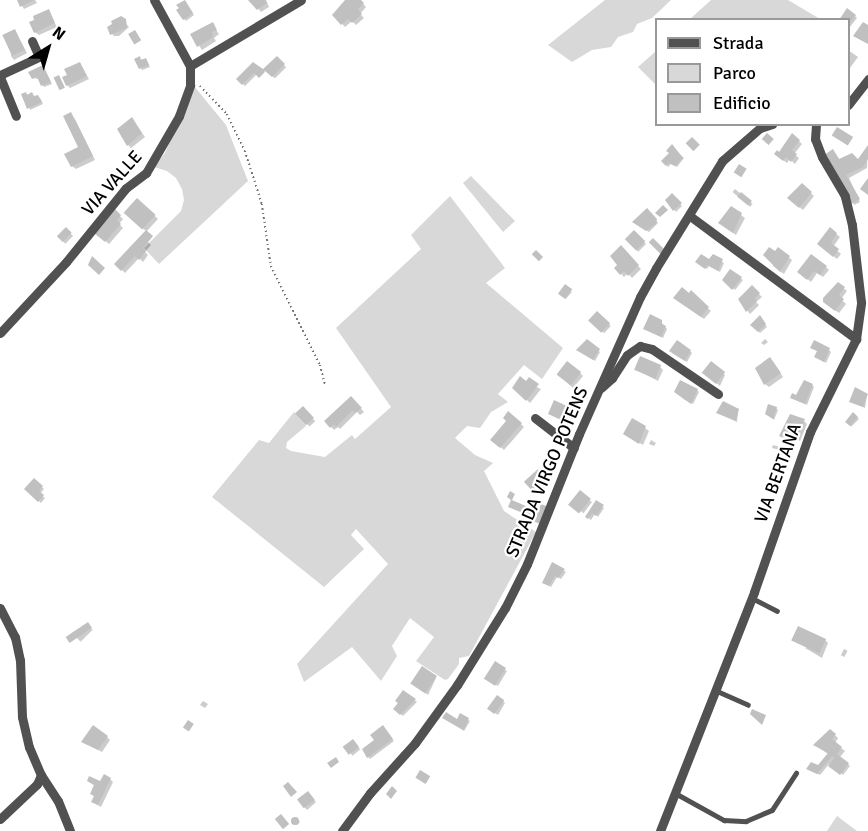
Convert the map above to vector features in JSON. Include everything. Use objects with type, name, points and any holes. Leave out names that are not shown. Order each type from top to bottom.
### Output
[{"type":"street","points":[[154,0],[190,66],[288,10],[301,0]]},
{"type":"street","points":[[282,0],[288,10]]},
{"type":"street","points":[[16,116],[0,76],[41,56],[32,42]]},
{"type":"street","name":"VIA VALLE","points":[[0,333],[66,262],[126,188],[146,173],[179,116],[190,85],[190,66]]},
{"type":"street","points":[[850,104],[868,79]]},
{"type":"street","name":"STRADA VIRGO POTENS","points":[[342,831],[370,793],[415,743],[478,652],[527,564],[598,391],[647,284],[722,161],[760,128],[766,126]]},
{"type":"street","name":"VIA BERTANA","points":[[660,831],[676,794],[714,689],[752,598],[810,432],[856,339],[861,302],[852,225],[844,196],[822,157],[815,139],[816,126]]},
{"type":"street","points":[[690,216],[856,339]]},
{"type":"street","points":[[598,391],[612,378],[630,352],[640,346],[652,349],[718,394]]},
{"type":"street","points":[[535,418],[574,448]]},
{"type":"street","points":[[0,608],[15,637],[20,660],[22,717],[29,747],[41,775],[58,801],[70,831]]},
{"type":"street","points":[[0,819],[37,784],[41,775]]},
{"type":"lane","points":[[752,598],[777,611]]},
{"type":"lane","points":[[714,689],[748,705]]},
{"type":"lane","points":[[676,794],[724,820],[746,821],[759,818],[772,810],[796,774]]},
{"type":"path","points":[[197,83],[227,114],[242,143],[262,204],[272,266],[320,365],[325,384]]},
{"type":"green space","points":[[605,0],[671,0],[652,18],[637,24],[633,32],[618,37],[611,47],[592,50],[572,62],[548,45]]},
{"type":"green space","points":[[711,0],[788,0],[818,18],[691,18]]},
{"type":"green space","points":[[655,52],[655,84],[638,67]]},
{"type":"green space","points":[[194,86],[226,125],[248,181],[159,264],[144,248],[181,211],[184,200],[182,189],[176,178],[167,171],[154,167],[165,153]]},
{"type":"green space","points":[[471,176],[515,221],[503,232],[463,183]]},
{"type":"green space","points":[[450,196],[505,268],[486,283],[563,348],[542,379],[524,365],[498,394],[508,402],[491,412],[480,428],[467,426],[455,438],[475,455],[493,463],[484,471],[504,511],[536,532],[469,656],[459,658],[459,664],[448,679],[445,680],[416,661],[434,637],[410,618],[392,646],[397,656],[381,681],[352,647],[304,682],[297,664],[388,564],[356,529],[351,535],[364,549],[324,587],[212,497],[259,440],[269,443],[294,412],[306,426],[287,442],[286,448],[325,457],[352,435],[355,439],[391,407],[336,328],[421,249],[411,235]]},
{"type":"green space","points":[[837,816],[857,831],[827,831]]},
{"type":"building","points":[[17,0],[34,0],[20,7]]},
{"type":"building","points":[[185,0],[193,13],[183,20],[176,10],[179,8],[176,5]]},
{"type":"building","points":[[248,0],[265,0],[267,3],[257,10]]},
{"type":"building","points":[[345,0],[361,0],[364,3],[358,9],[362,14],[352,23],[348,19],[341,25],[332,15]]},
{"type":"building","points":[[847,8],[856,15],[850,22],[850,18],[840,18]]},
{"type":"building","points":[[49,9],[55,23],[34,33],[29,22],[34,20],[33,16]]},
{"type":"building","points":[[121,16],[126,19],[127,28],[110,35],[107,27],[112,24],[111,21]]},
{"type":"building","points":[[213,22],[217,30],[212,32],[213,37],[197,47],[190,34]]},
{"type":"building","points":[[863,22],[868,25],[868,44],[853,36]]},
{"type":"building","points":[[15,29],[25,50],[12,56],[2,35]]},
{"type":"building","points":[[135,30],[141,40],[134,44],[128,34]]},
{"type":"building","points":[[140,56],[141,60],[146,58],[149,65],[139,69],[134,59]]},
{"type":"building","points":[[277,56],[285,64],[272,77],[265,71],[259,78],[254,73],[242,85],[236,79],[253,62],[263,69]]},
{"type":"building","points":[[80,62],[87,76],[66,86],[62,77],[67,75],[64,69]]},
{"type":"building","points":[[43,65],[51,82],[41,86],[37,77],[32,79],[28,72]]},
{"type":"building","points":[[59,75],[65,88],[59,90],[54,78]]},
{"type":"building","points":[[26,92],[27,95],[32,92],[34,96],[38,95],[42,102],[27,109],[21,94]]},
{"type":"building","points":[[71,112],[93,156],[71,167],[64,154],[78,147],[63,116]]},
{"type":"building","points":[[132,117],[142,133],[127,146],[117,129]]},
{"type":"building","points":[[837,127],[853,137],[848,146],[832,135]]},
{"type":"building","points":[[767,133],[774,139],[769,145],[762,139]]},
{"type":"building","points":[[792,133],[800,140],[792,150],[797,154],[791,162],[786,157],[783,161],[774,154],[777,150],[779,152]]},
{"type":"building","points":[[692,137],[700,145],[693,151],[686,143]]},
{"type":"building","points":[[672,144],[683,158],[675,166],[669,163],[666,166],[661,161],[669,153],[666,151]]},
{"type":"building","points":[[868,145],[868,159],[863,167],[846,175],[860,199],[851,204],[824,155],[833,149],[839,159],[852,153],[858,159]]},
{"type":"building","points":[[739,164],[747,169],[741,177],[734,172]]},
{"type":"building","points":[[868,178],[868,195],[860,189]]},
{"type":"building","points":[[802,183],[812,192],[799,208],[787,198]]},
{"type":"building","points":[[741,192],[752,201],[748,205],[737,197]]},
{"type":"building","points":[[672,193],[682,203],[673,211],[665,200]]},
{"type":"building","points":[[137,198],[156,215],[142,230],[124,213]]},
{"type":"building","points":[[663,205],[668,210],[660,217],[655,213]]},
{"type":"building","points":[[731,206],[742,213],[733,233],[718,223]]},
{"type":"building","points":[[113,207],[121,215],[117,220],[121,224],[105,242],[94,233]]},
{"type":"building","points":[[647,208],[657,219],[656,224],[646,231],[632,222]]},
{"type":"building","points":[[66,227],[72,233],[62,242],[57,236]]},
{"type":"building","points":[[830,227],[837,233],[831,243],[839,249],[833,257],[817,244]]},
{"type":"building","points":[[146,230],[153,236],[143,248],[146,251],[139,260],[135,256],[121,271],[114,264]]},
{"type":"building","points":[[634,230],[645,241],[636,251],[625,239]]},
{"type":"building","points":[[653,238],[665,250],[661,254],[649,242]]},
{"type":"building","points":[[621,245],[639,265],[628,276],[624,271],[620,275],[614,268],[617,265],[610,256]]},
{"type":"building","points":[[769,247],[775,251],[778,247],[790,256],[780,272],[763,255]]},
{"type":"building","points":[[536,250],[543,257],[539,261],[532,254]]},
{"type":"building","points":[[701,254],[709,259],[713,254],[723,259],[718,271],[707,265],[705,269],[695,262]]},
{"type":"building","points":[[811,254],[827,266],[820,275],[814,271],[807,280],[797,272]]},
{"type":"building","points":[[92,256],[105,268],[99,275],[88,265]]},
{"type":"building","points":[[730,269],[742,277],[732,290],[722,280]]},
{"type":"building","points":[[838,282],[845,287],[839,295],[844,299],[835,311],[823,302],[823,298]]},
{"type":"building","points":[[565,284],[572,289],[565,299],[558,294]]},
{"type":"building","points":[[752,285],[760,293],[755,298],[757,301],[746,312],[738,299]]},
{"type":"building","points":[[682,287],[689,293],[691,290],[709,307],[701,317],[673,298]]},
{"type":"building","points":[[597,311],[610,323],[601,333],[588,321]]},
{"type":"building","points":[[650,314],[662,320],[662,324],[666,326],[661,337],[643,329]]},
{"type":"building","points":[[760,315],[766,324],[758,332],[750,325]]},
{"type":"building","points":[[587,339],[600,349],[593,360],[576,350]]},
{"type":"building","points":[[677,340],[691,350],[685,361],[669,351]]},
{"type":"building","points":[[814,340],[830,348],[824,362],[814,357],[817,351],[810,348]]},
{"type":"building","points":[[640,356],[661,365],[655,379],[634,370]]},
{"type":"building","points":[[770,357],[781,373],[764,385],[755,368]]},
{"type":"building","points":[[567,361],[581,372],[571,385],[557,374]]},
{"type":"building","points":[[711,361],[725,372],[716,384],[702,373]]},
{"type":"building","points":[[520,376],[526,381],[529,377],[539,384],[526,401],[512,388]]},
{"type":"building","points":[[680,380],[698,389],[691,404],[674,392]]},
{"type":"building","points":[[804,380],[813,384],[805,404],[790,398],[792,393],[796,395]]},
{"type":"building","points":[[855,387],[868,394],[863,407],[849,402]]},
{"type":"building","points":[[351,396],[362,408],[355,413],[353,410],[336,427],[334,424],[330,428],[324,421]]},
{"type":"building","points":[[554,400],[569,407],[565,418],[560,416],[559,419],[548,414]]},
{"type":"building","points":[[723,401],[739,409],[736,421],[716,413]]},
{"type":"building","points":[[768,404],[777,407],[773,419],[765,414]]},
{"type":"building","points":[[303,406],[314,418],[306,425],[295,414]]},
{"type":"building","points":[[508,411],[522,423],[500,448],[490,440],[506,421],[503,418]]},
{"type":"building","points":[[853,412],[858,417],[850,426],[845,422]]},
{"type":"building","points":[[790,414],[805,419],[797,438],[792,436],[790,441],[779,436]]},
{"type":"building","points":[[632,418],[646,426],[639,444],[623,434]]},
{"type":"building","points":[[538,469],[548,480],[534,493],[524,482]]},
{"type":"building","points":[[34,478],[43,486],[39,491],[44,495],[38,502],[24,489]]},
{"type":"building","points":[[580,490],[591,499],[579,514],[568,505]]},
{"type":"building","points":[[510,491],[515,494],[512,500],[528,507],[538,511],[541,504],[549,507],[540,524],[533,521],[535,518],[508,507],[511,500],[507,497]]},
{"type":"building","points":[[596,500],[604,505],[596,516],[592,513],[588,519],[585,517]]},
{"type":"building","points":[[552,562],[565,569],[558,578],[555,576],[549,586],[542,583]]},
{"type":"building","points":[[88,622],[92,628],[70,643],[66,637]]},
{"type":"building","points":[[798,626],[826,639],[819,654],[791,641]]},
{"type":"building","points":[[495,661],[506,668],[495,686],[484,679]]},
{"type":"building","points":[[422,666],[437,676],[425,693],[410,683]]},
{"type":"building","points":[[403,690],[416,699],[400,715],[393,709],[398,703],[395,701]]},
{"type":"building","points":[[497,695],[504,700],[494,714],[487,709]]},
{"type":"building","points":[[752,709],[766,715],[762,725],[750,714]]},
{"type":"building","points":[[446,712],[457,719],[460,713],[469,718],[464,730],[442,718]]},
{"type":"building","points":[[188,720],[194,724],[189,731],[183,727]]},
{"type":"building","points":[[93,725],[108,736],[98,750],[81,742]]},
{"type":"building","points":[[383,725],[393,739],[367,758],[362,749],[374,740],[370,735]]},
{"type":"building","points":[[830,729],[836,734],[832,739],[842,747],[837,754],[849,763],[840,775],[828,766],[834,758],[832,756],[817,774],[806,769],[811,762],[818,765],[828,753],[813,745]]},
{"type":"building","points":[[353,739],[359,747],[349,755],[343,747]]},
{"type":"building","points":[[336,757],[339,762],[331,768],[327,763]]},
{"type":"building","points":[[420,770],[430,776],[426,784],[415,778]]},
{"type":"building","points":[[104,774],[111,778],[98,805],[91,802],[94,796],[90,794],[94,785],[87,781],[89,776],[100,781]]},
{"type":"building","points":[[288,782],[297,792],[291,797],[283,786]]},
{"type":"building","points":[[392,786],[397,791],[391,799],[386,794]]},
{"type":"building","points":[[308,791],[315,800],[304,808],[297,800]]},
{"type":"building","points":[[281,814],[289,824],[283,829],[275,819]]},
{"type":"building","points":[[295,817],[299,821],[295,825],[291,821]]}]
